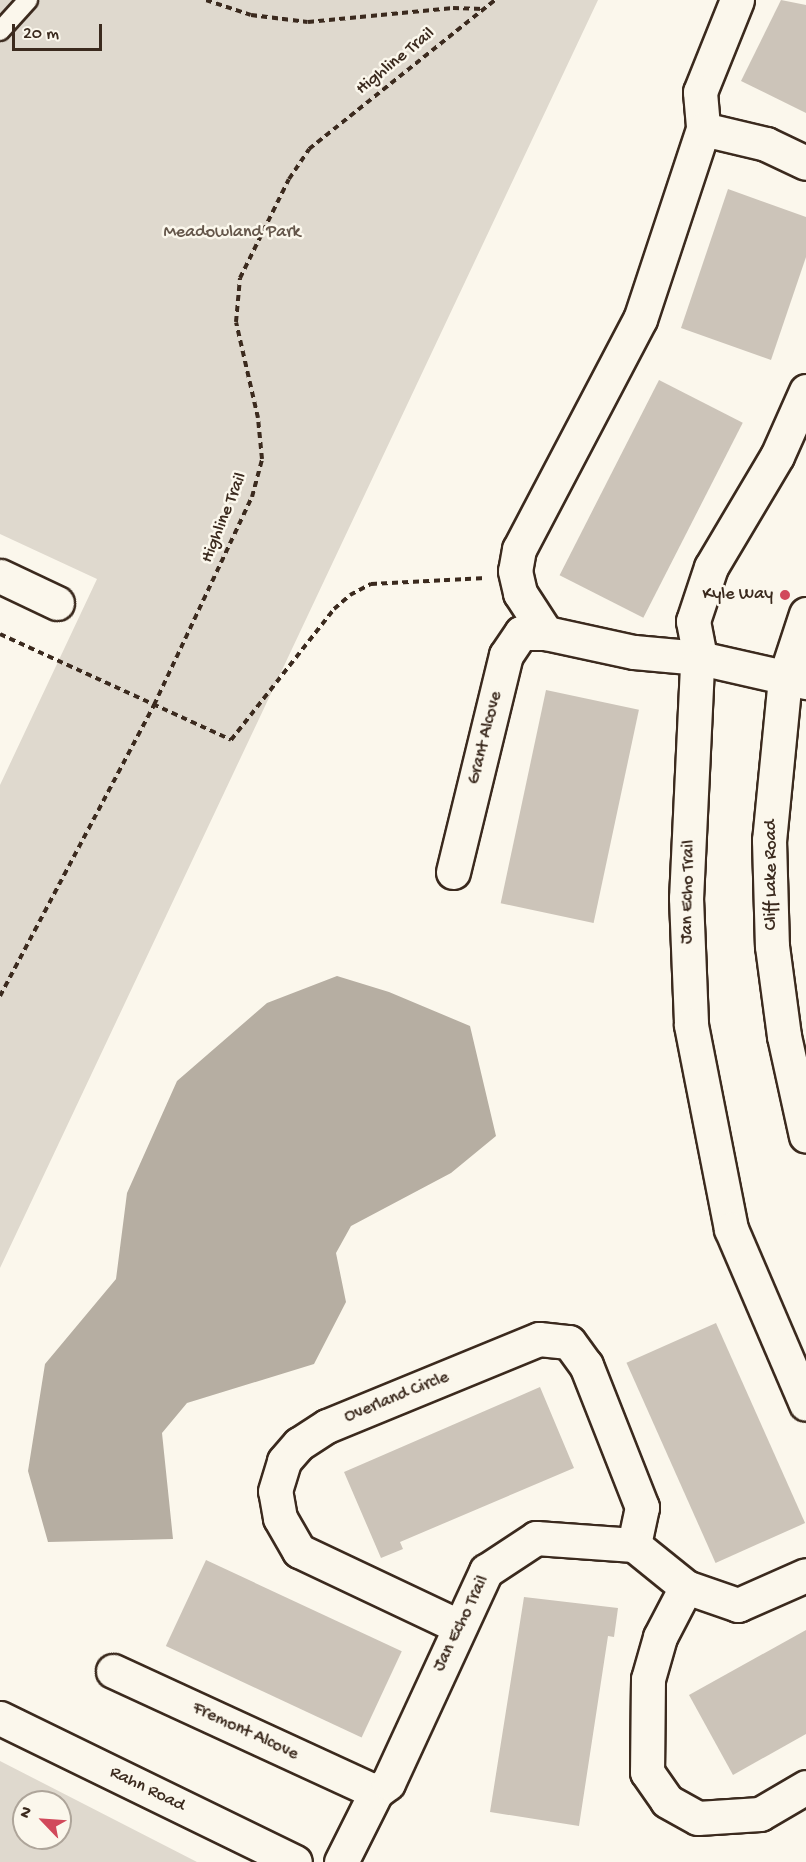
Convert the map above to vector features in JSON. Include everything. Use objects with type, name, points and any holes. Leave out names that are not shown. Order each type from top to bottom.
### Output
[{"type":"street","points":[[737,0],[700,92],[703,129],[640,319],[519,549],[516,571],[520,592],[546,633],[634,652],[700,658],[796,680]]},
{"type":"street","points":[[703,129],[766,144],[806,163]]},
{"type":"street","name":"Jan Echo Trail","points":[[806,391],[777,456],[711,567],[693,621],[700,658],[697,666],[686,898],[691,1025],[730,1229],[806,1404]]},
{"type":"street","points":[[0,576],[57,603]]},
{"type":"street","name":"Cliff Lake Road","points":[[806,614],[769,840],[772,946],[784,1036],[806,1136]]},
{"type":"street","name":"Grant Alcove","points":[[453,872],[506,655],[521,633],[546,633]]},
{"type":"street","name":"Overland Circle","points":[[458,1626],[299,1551],[279,1518],[275,1491],[284,1461],[299,1444],[327,1426],[539,1339],[569,1342],[586,1365],[642,1507],[634,1545]]},
{"type":"street","name":"Jan Echo Trail","points":[[341,1862],[376,1792],[388,1783],[458,1626],[486,1571],[536,1538],[634,1545]]},
{"type":"street","points":[[634,1545],[686,1587],[738,1605],[806,1575]]},
{"type":"street","points":[[686,1587],[660,1637],[648,1679],[647,1772],[667,1800],[698,1818],[760,1814],[806,1787]]},
{"type":"street","name":"Fremont Alcove","points":[[113,1671],[376,1792]]},
{"type":"street","name":"Rahn Road","points":[[0,1718],[295,1862]]},
{"type":"lane","points":[[0,31],[28,0]]},
{"type":"path","points":[[206,0],[252,15],[308,22],[453,8],[485,9]]},
{"type":"path","name":"Highline Trail","points":[[0,996],[154,705],[238,531],[262,459],[258,418],[236,321],[240,278],[289,179],[309,149],[495,0]]},
{"type":"path","points":[[0,634],[231,740],[334,609],[350,595],[370,585],[472,581],[516,571]]},
{"type":"green space","name":"Meadowland Park","points":[[0,0],[598,0],[0,1268],[0,785],[97,579],[0,534]]},
{"type":"green space","points":[[0,1761],[57,1790],[12,1790],[12,1850],[72,1850],[72,1798],[197,1862],[0,1862]]},
{"type":"shaded area","points":[[337,976],[389,992],[470,1026],[496,1136],[451,1173],[351,1226],[336,1253],[346,1302],[314,1364],[187,1403],[162,1433],[173,1539],[48,1542],[28,1471],[45,1364],[116,1279],[127,1193],[177,1081],[267,1003]]},
{"type":"building","points":[[781,0],[806,5],[806,113],[741,81]]},
{"type":"building","points":[[728,189],[806,217],[806,257],[771,360],[681,328]]},
{"type":"building","points":[[659,380],[743,423],[643,618],[560,575]]},
{"type":"building","points":[[546,690],[639,710],[594,923],[501,903]]},
{"type":"building","points":[[716,1323],[805,1523],[716,1563],[626,1363]]},
{"type":"building","points":[[540,1387],[574,1468],[400,1542],[403,1549],[381,1558],[344,1472]]},
{"type":"building","points":[[206,1560],[402,1651],[362,1737],[166,1646]]},
{"type":"building","points":[[524,1597],[618,1608],[614,1637],[608,1636],[579,1826],[490,1812]]},
{"type":"building","points":[[806,1630],[806,1734],[733,1775],[689,1695]]},
{"type":"place","name":"Kyle Way","points":[[785,595]]}]
